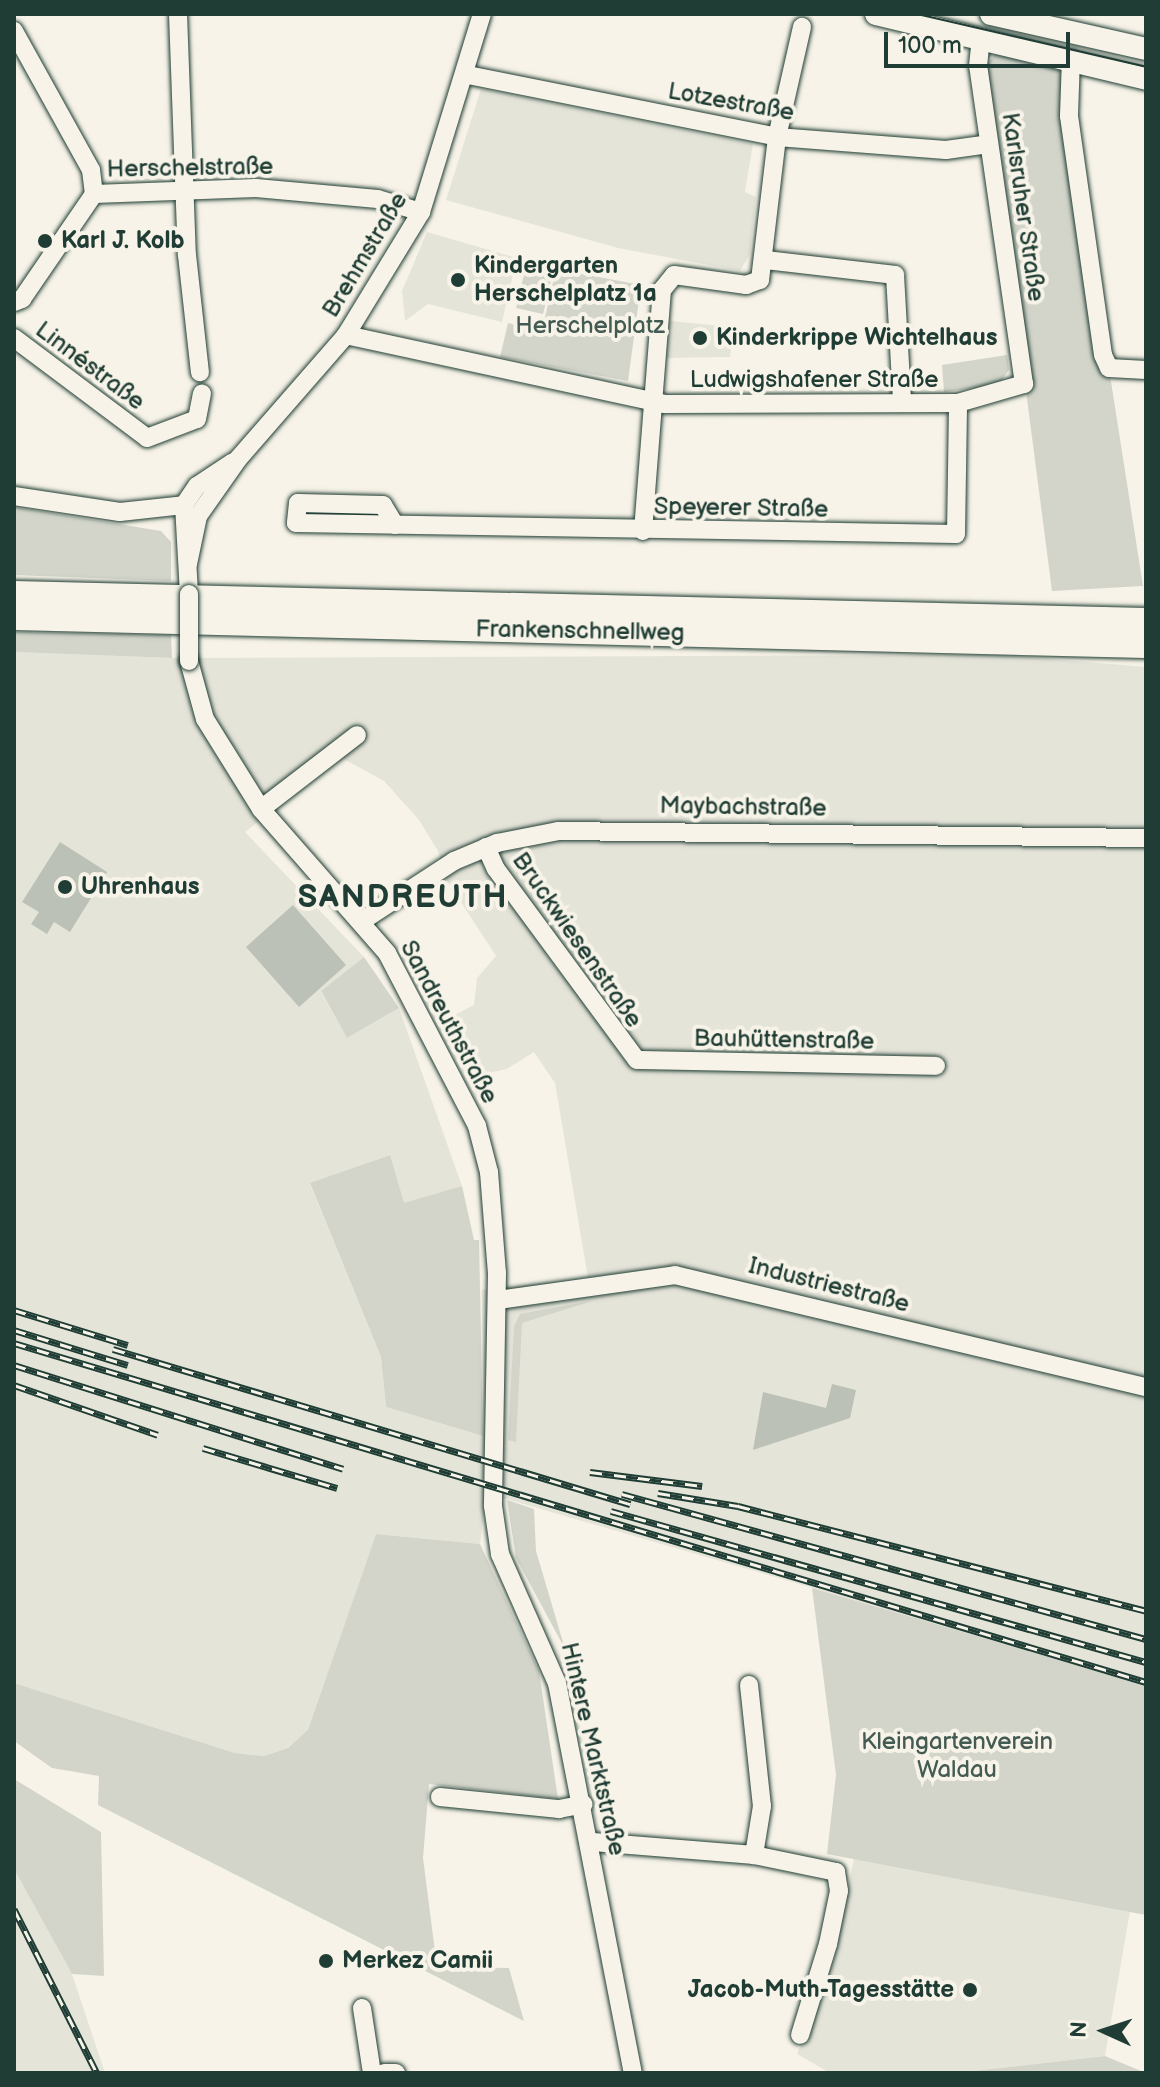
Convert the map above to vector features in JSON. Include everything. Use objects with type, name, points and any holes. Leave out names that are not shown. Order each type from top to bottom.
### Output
[{"type":"highway","name":"Frankenschnellweg","points":[[14,594],[1146,621]]},
{"type":"highway","points":[[1048,618],[1146,612]]},
{"type":"highway","name":"Frankenschnellweg","points":[[14,617],[1146,645]]},
{"type":"highway","points":[[1058,643],[1146,653]]},
{"type":"main road","points":[[876,14],[1071,58],[1146,79]]},
{"type":"main road","points":[[1004,15],[1146,49]]},
{"type":"street","points":[[178,14],[187,188],[187,255],[200,372]]},
{"type":"street","name":"Brehmstraße","points":[[191,510],[197,486],[238,459],[346,335],[421,212],[468,75],[482,14]]},
{"type":"street","points":[[643,531],[649,401],[666,279],[746,285],[760,280],[766,260],[777,137],[802,27]]},
{"type":"street","points":[[14,31],[91,170],[94,194]]},
{"type":"street","name":"Karlsruher Straße","points":[[981,38],[978,66],[1024,384]]},
{"type":"street","points":[[1071,58],[1069,116],[1109,368],[1146,370]]},
{"type":"street","name":"Lotzestraße","points":[[468,75],[777,137],[946,150],[989,144]]},
{"type":"street","name":"Herschelstraße","points":[[14,302],[22,299],[94,194],[187,188],[378,199],[421,212]]},
{"type":"street","points":[[766,260],[895,275],[902,402]]},
{"type":"street","points":[[346,335],[649,401]]},
{"type":"street","name":"Linnéstraße","points":[[14,338],[154,440],[197,419],[202,393]]},
{"type":"street","name":"Ludwigshafener Straße","points":[[649,401],[958,403],[1024,384]]},
{"type":"street","name":"Speyerer Straße","points":[[395,525],[383,505],[298,503],[296,523],[643,531],[956,534],[958,403]]},
{"type":"street","points":[[14,496],[120,512],[191,510]]},
{"type":"street","name":"Sandreuthstraße","points":[[191,510],[189,661],[205,719],[261,809],[362,921],[443,1051],[477,1126],[489,1172],[498,1300]]},
{"type":"street","points":[[261,809],[357,735]]},
{"type":"street","name":"Maybachstraße","points":[[362,921],[418,881],[486,847],[601,829],[1146,838]]},
{"type":"street","name":"Bruckwiesenstraße","points":[[486,847],[632,1057]]},
{"type":"street","name":"Bauhüttenstraße","points":[[632,1057],[655,1063],[936,1066]]},
{"type":"street","name":"Industriestraße","points":[[498,1300],[675,1275],[1146,1387]]},
{"type":"street","name":"Hintere Marktstraße","points":[[498,1300],[493,1506],[500,1554],[553,1665],[593,1842],[633,2073]]},
{"type":"street","points":[[749,1685],[762,1806],[754,1855]]},
{"type":"street","points":[[440,1797],[559,1809],[584,1804]]},
{"type":"street","points":[[593,1842],[754,1855],[824,1867],[839,1881],[828,1944],[800,2035]]},
{"type":"street","points":[[362,2008],[372,2073]]},
{"type":"street","points":[[384,2073],[396,2073]]},
{"type":"shaded area","points":[[481,89],[753,144],[745,192],[756,197],[750,254],[740,271],[618,248],[446,200]]},
{"type":"shaded area","name":"Kindergarten Herschelplatz 1a","points":[[427,232],[517,258],[502,322],[428,304],[405,321],[402,291]]},
{"type":"shaded area","name":"Kinderkrippe Wichtelhaus","points":[[670,321],[733,327],[730,357],[666,358]]},
{"type":"shaded area","points":[[14,652],[172,658],[1000,655],[1146,667],[1146,1685],[486,1493],[480,1544],[376,1534],[308,1731],[288,1748],[264,1756],[235,1753],[14,1683]],"holes":[[[342,758],[384,781],[419,820],[438,851],[446,879],[496,956],[477,978],[474,1005],[451,1017],[479,1075],[507,1069],[534,1052],[555,1083],[588,1278],[482,1290],[483,1436],[386,1407],[381,1357],[310,1184],[389,1155],[404,1204],[462,1186],[399,1008],[347,1038],[321,992],[364,957],[245,832]]]},
{"type":"shaded area","name":"Jacob-Muth-Tagesstätte","points":[[854,1858],[1130,1911],[1105,2056],[956,2073],[830,2073],[797,2054],[834,1959]]},
{"type":"shaded area","points":[[14,1869],[72,1974],[105,2073],[14,2073]]},
{"type":"green space","points":[[996,53],[1060,70],[1102,368],[1110,375],[1143,586],[1052,591],[984,68]]},
{"type":"green space","points":[[526,266],[553,273],[543,314],[516,308]]},
{"type":"green space","name":"Herschelplatz","points":[[556,269],[641,285],[628,381],[500,357],[508,323],[542,331]]},
{"type":"green space","points":[[1007,355],[1009,370],[998,385],[944,392],[942,365]]},
{"type":"green space","points":[[14,507],[161,531],[171,542],[171,581],[14,575]]},
{"type":"green space","points":[[14,632],[171,635],[172,658],[14,652]]},
{"type":"green space","points":[[364,957],[399,1008],[347,1038],[321,991]]},
{"type":"green space","points":[[390,1155],[404,1203],[462,1186],[474,1240],[479,1240],[483,1436],[386,1407],[381,1357],[310,1183]]},
{"type":"green space","points":[[595,1300],[522,1323],[516,1442],[508,1440],[514,1326],[520,1314]]},
{"type":"green space","points":[[507,1500],[534,1509],[536,1551],[565,1649],[516,1558]]},
{"type":"green space","points":[[376,1534],[480,1544],[539,1671],[558,1799],[429,1784],[423,1858],[437,1967],[509,1968],[524,2021],[98,1805],[99,1776],[52,1768],[14,1741],[14,1683],[235,1753],[264,1756],[288,1748],[308,1730]]},
{"type":"green space","name":"Kleingartenverein Waldau","points":[[812,1588],[1146,1685],[1146,1915],[827,1854],[836,1775]]},
{"type":"green space","points":[[14,1779],[101,1832],[104,1976],[72,1974],[14,1869]]},
{"type":"green space","points":[[1105,2056],[1146,2073],[956,2073]]},
{"type":"building","name":"Uhrenhaus","points":[[60,842],[107,872],[70,932],[54,922],[47,934],[31,924],[39,912],[22,902]]},
{"type":"building","name":"SANDREUTH","points":[[293,905],[346,965],[299,1007],[246,947]]},
{"type":"building","points":[[832,1384],[856,1390],[850,1418],[753,1450],[763,1392],[826,1408]]},
{"type":"tram line","points":[[917,14],[1146,67]]},
{"type":"railway","points":[[14,1310],[128,1345]]},
{"type":"railway","points":[[14,1330],[128,1365]]},
{"type":"railway","points":[[14,1343],[1146,1682]]},
{"type":"railway","points":[[113,1349],[630,1504]]},
{"type":"railway","points":[[14,1365],[343,1469]]},
{"type":"railway","points":[[14,1385],[158,1435]]},
{"type":"railway","points":[[203,1448],[337,1488]]},
{"type":"railway","points":[[590,1472],[702,1486]]},
{"type":"railway","points":[[658,1493],[738,1506],[1146,1611]]},
{"type":"railway","points":[[622,1494],[1146,1639]]},
{"type":"railway","points":[[611,1511],[1146,1662]]},
{"type":"railway","points":[[14,1909],[97,2073]]},
{"type":"place","name":"Karl J. Kolb","points":[[45,241]]},
{"type":"place","name":"Kindergarten Herschelplatz 1a","points":[[458,280]]},
{"type":"place","name":"Kinderkrippe Wichtelhaus","points":[[700,338]]},
{"type":"place","name":"Uhrenhaus","points":[[65,887]]},
{"type":"place","name":"Merkez Camii","points":[[326,1961]]},
{"type":"place","name":"Jacob-Muth-Tagesstätte","points":[[970,1990]]},
{"type":"district","name":"SANDREUTH","points":[[403,898]]}]
